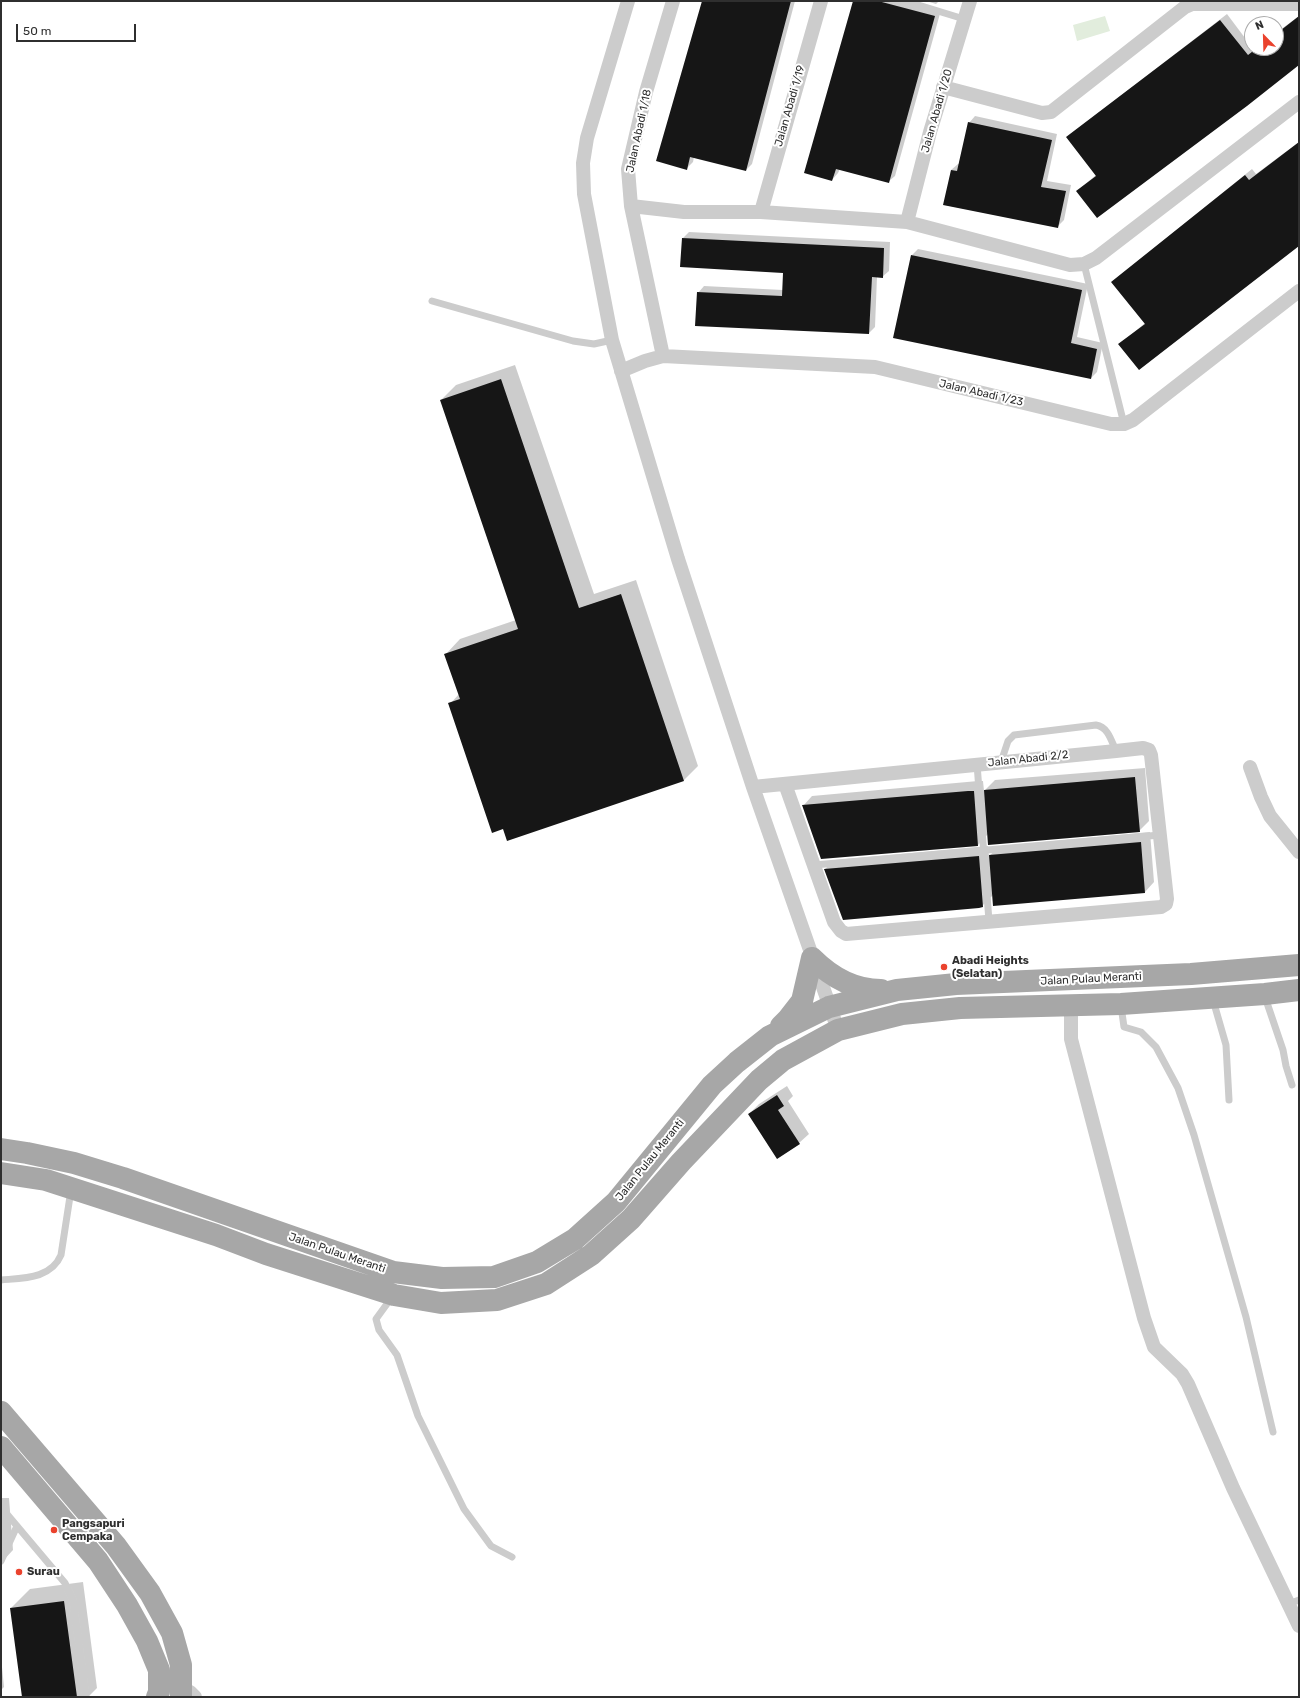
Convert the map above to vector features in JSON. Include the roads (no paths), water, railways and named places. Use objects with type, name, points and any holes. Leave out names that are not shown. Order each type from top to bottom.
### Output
[{"type":"main road","points":[[770,1036],[788,1020],[802,1001],[812,958],[834,977],[858,987],[871,990],[897,990]]},
{"type":"main road","name":"Jalan Pulau Meranti","points":[[1,1149],[74,1163],[123,1178],[393,1272],[442,1278],[494,1277],[537,1262],[575,1239],[616,1202],[712,1085],[737,1062],[770,1036],[829,1006],[897,990],[956,984],[1184,974],[1299,965]]},
{"type":"main road","name":"Jalan Pulau Meranti","points":[[1,1173],[46,1180],[216,1235],[266,1254],[394,1295],[441,1303],[497,1300],[546,1284],[591,1255],[631,1219],[681,1162],[759,1080],[783,1060],[838,1030],[902,1014],[960,1008],[1121,1004],[1265,994],[1299,990]]},
{"type":"main road","points":[[1,1412],[116,1546],[150,1593],[172,1633],[181,1665],[185,1694]]},
{"type":"main road","points":[[6,1455],[98,1561],[127,1605],[147,1641],[159,1670],[160,1692],[158,1697]]},
{"type":"street","points":[[628,1],[587,138],[583,164],[584,194],[612,340],[678,559],[752,787],[838,1030]]},
{"type":"street","name":"Jalan Abadi 1/18","points":[[663,356],[631,206],[628,169],[646,92],[673,1]]},
{"type":"street","name":"Jalan Abadi 1/19","points":[[761,212],[821,1]]},
{"type":"street","name":"Jalan Abadi 1/20","points":[[906,222],[943,86],[970,1]]},
{"type":"street","points":[[943,86],[1042,113],[1051,112],[1185,7],[1192,4],[1299,4]]},
{"type":"street","points":[[631,206],[684,212],[761,212],[906,222],[1070,265],[1084,264],[1096,258],[1299,102]]},
{"type":"street","points":[[1124,424],[1133,420],[1299,291]]},
{"type":"street","name":"Jalan Abadi 1/23","points":[[621,371],[645,361],[663,356],[875,366],[1111,424],[1124,424]]},
{"type":"street","name":"Jalan Abadi 2/2","points":[[752,787],[1143,748],[1149,750],[1151,755],[1168,899],[1166,904],[1161,906],[989,922]]},
{"type":"street","points":[[1250,767],[1270,816],[1299,852]]},
{"type":"street","points":[[785,784],[834,922],[841,931],[846,934],[989,922]]},
{"type":"street","points":[[1071,1006],[1071,1039],[1084,1093],[1109,1180],[1149,1334],[1154,1347],[1182,1374],[1188,1384],[1233,1488],[1294,1602],[1299,1626]]},
{"type":"lane","points":[[905,1],[964,19]]},
{"type":"lane","points":[[1084,264],[1124,424]]},
{"type":"lane","points":[[432,301],[573,341],[594,344],[612,340]]},
{"type":"lane","points":[[1001,762],[1008,741],[1014,735],[1096,725],[1101,726],[1107,732],[1116,751]]},
{"type":"lane","points":[[977,764],[989,922]]},
{"type":"lane","points":[[814,865],[1160,835]]},
{"type":"lane","points":[[1265,994],[1283,1050],[1292,1085]]},
{"type":"lane","points":[[1212,998],[1226,1045],[1229,1100]]},
{"type":"lane","points":[[1121,1004],[1124,1027],[1141,1032],[1156,1047],[1178,1088],[1194,1135],[1246,1317],[1273,1432]]},
{"type":"lane","points":[[1,1280],[41,1274],[58,1264],[61,1255],[71,1188]]},
{"type":"lane","points":[[394,1295],[376,1319],[379,1330],[397,1355],[418,1416],[464,1509],[491,1546],[512,1557]]},
{"type":"lane","points":[[1,1507],[65,1583],[73,1600],[86,1697]]},
{"type":"lane","points":[[1,1561],[17,1526]]},
{"type":"place","name":"Abadi Heights (Selatan)","points":[[944,967]]},
{"type":"place","name":"Pangsapuri Cempaka","points":[[54,1530]]},
{"type":"place","name":"Surau","points":[[19,1572]]}]
